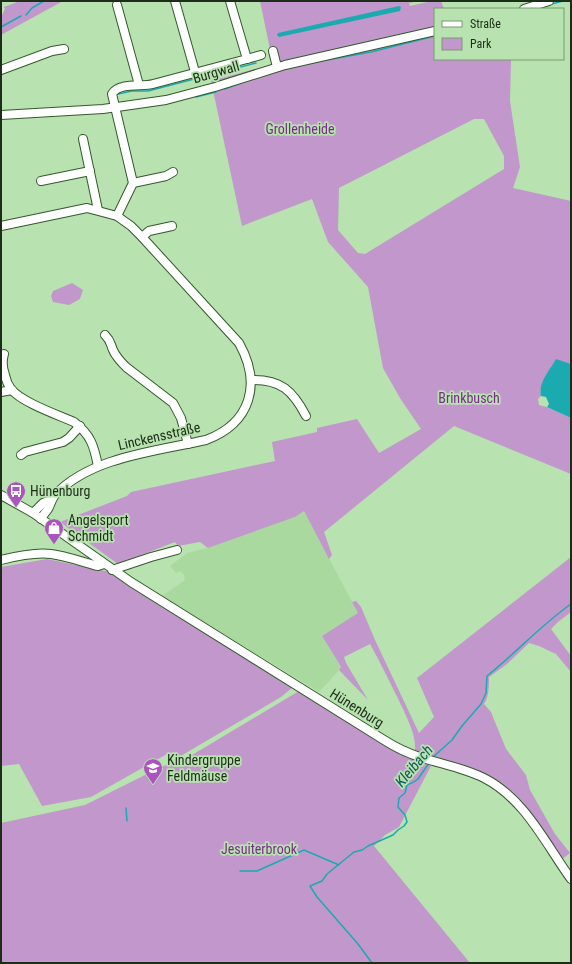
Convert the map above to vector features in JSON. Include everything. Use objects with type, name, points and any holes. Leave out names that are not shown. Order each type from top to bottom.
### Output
[{"type":"street","points":[[176,1],[195,72]]},
{"type":"street","points":[[230,1],[247,59]]},
{"type":"street","points":[[527,8],[549,1]]},
{"type":"street","points":[[117,5],[139,85]]},
{"type":"street","name":"Burgwall","points":[[1,115],[115,107],[166,100],[215,87],[277,67],[434,31]]},
{"type":"street","points":[[1,70],[52,51],[64,49]]},
{"type":"street","points":[[273,51],[277,67]]},
{"type":"street","points":[[118,216],[133,183],[112,94],[114,90],[134,84],[144,86],[153,84],[261,55]]},
{"type":"street","points":[[83,139],[98,210]]},
{"type":"street","points":[[41,182],[90,171]]},
{"type":"street","points":[[133,183],[166,176],[173,172]]},
{"type":"street","name":"Linckensstraße","points":[[1,225],[87,208],[118,216],[142,237],[239,343],[246,355],[250,368],[251,380],[247,405],[237,420],[228,429],[206,440],[117,459],[98,466],[73,480],[57,493],[51,500],[41,519]]},
{"type":"street","points":[[142,237],[149,231],[172,226]]},
{"type":"street","points":[[105,335],[110,340],[113,350],[119,360],[173,403],[181,418],[188,444]]},
{"type":"street","points":[[4,354],[2,361],[3,370],[6,380],[12,390],[22,398],[80,426],[91,441],[98,466]]},
{"type":"street","points":[[251,380],[270,381],[284,387],[293,395],[306,416]]},
{"type":"street","points":[[1,392],[12,390]]},
{"type":"street","points":[[21,455],[25,452],[63,442],[80,426]]},
{"type":"street","name":"Hünenburg","points":[[1,495],[33,513],[112,570],[399,749],[483,777],[496,785],[509,795],[528,816],[570,875]]},
{"type":"street","name":"Linckensstraße","points":[[33,513],[43,503],[51,500]]},
{"type":"street","points":[[112,570],[176,550]]},
{"type":"street","points":[[1,560],[29,554],[46,554],[62,556],[98,566],[104,564]]},
{"type":"shaded area","points":[[304,511],[358,613],[322,636],[341,668],[319,692],[162,596],[185,580],[184,575],[180,571],[177,573],[175,572],[170,566],[187,553],[208,548],[295,517]]},
{"type":"green space","points":[[20,1],[63,1],[1,35],[1,17],[5,9],[4,7]]},
{"type":"green space","points":[[260,1],[420,1],[409,3],[410,6],[432,1],[441,1],[444,8],[434,8],[434,60],[511,60],[510,101],[520,167],[513,188],[571,201],[571,364],[556,360],[540,391],[541,396],[538,399],[539,405],[571,418],[571,474],[454,426],[324,532],[332,555],[329,559],[304,511],[295,517],[208,548],[200,542],[178,546],[175,542],[118,564],[60,522],[127,496],[131,492],[275,461],[272,442],[317,432],[317,428],[357,419],[379,453],[421,429],[400,398],[383,368],[368,287],[328,242],[312,199],[242,226],[211,81],[273,64]],"holes":[[[474,119],[484,119],[504,156],[504,169],[365,254],[358,253],[338,230],[339,188]]]},
{"type":"green space","points":[[72,283],[83,290],[80,299],[69,305],[53,302],[51,296],[53,291]]},
{"type":"green space","points":[[571,557],[571,612],[551,629],[571,656],[571,672],[556,654],[529,643],[507,664],[489,677],[488,695],[484,704],[491,712],[506,749],[526,775],[530,790],[555,834],[570,853],[561,860],[516,796],[508,790],[441,760],[440,758],[415,750],[413,735],[408,720],[392,685],[370,644],[344,657],[368,700],[339,670],[341,667],[322,636],[358,613],[352,602],[356,601],[361,607],[419,733],[434,717],[417,678]]},
{"type":"green space","points":[[47,559],[110,572],[292,688],[281,697],[179,757],[167,754],[91,797],[42,806],[19,764],[1,766],[1,567]]},
{"type":"green space","name":"Jesuiterbrook","points":[[299,691],[416,760],[431,766],[399,827],[385,835],[374,846],[470,963],[1,963],[1,823],[85,805],[163,766],[182,761]]},
{"type":"water","points":[[399,6],[401,7],[400,11],[279,37],[277,35],[278,33]]},
{"type":"water","points":[[556,359],[571,364],[571,418],[547,407],[549,404],[546,397],[541,396],[541,386],[543,381]]},
{"type":"waterway","points":[[26,15],[32,8],[44,1]]},
{"type":"waterway","points":[[548,5],[563,1]]},
{"type":"waterway","points":[[1,27],[21,16]]},
{"type":"waterway","points":[[310,63],[371,52],[434,36]]},
{"type":"waterway","points":[[118,94],[132,91],[148,91],[256,63]]},
{"type":"waterway","points":[[225,89],[243,82]]},
{"type":"waterway","points":[[196,97],[216,92]]},
{"type":"waterway","name":"Kleibach","points":[[432,758],[452,740],[481,704],[486,693],[487,676],[549,621],[571,604]]},
{"type":"waterway","name":"Kleibach","points":[[372,963],[358,944],[317,897],[310,886],[322,881],[327,874],[354,852],[362,850],[393,835],[404,826],[407,822],[405,815],[398,807],[399,798],[405,793],[407,785],[418,779],[429,763]]},
{"type":"waterway","points":[[126,808],[127,821]]},
{"type":"waterway","points":[[240,871],[257,871],[304,850],[339,865]]},
{"type":"place","name":"Hünenburg","points":[[16,508]]},
{"type":"place","name":"Angelsport Schmidt","points":[[54,545]]},
{"type":"place","name":"Kindergruppe Feldmäuse","points":[[153,785]]},
{"type":"park label","name":"Grollenheide","points":[[300,129]]},
{"type":"park label","name":"Brinkbusch","points":[[469,398]]}]
